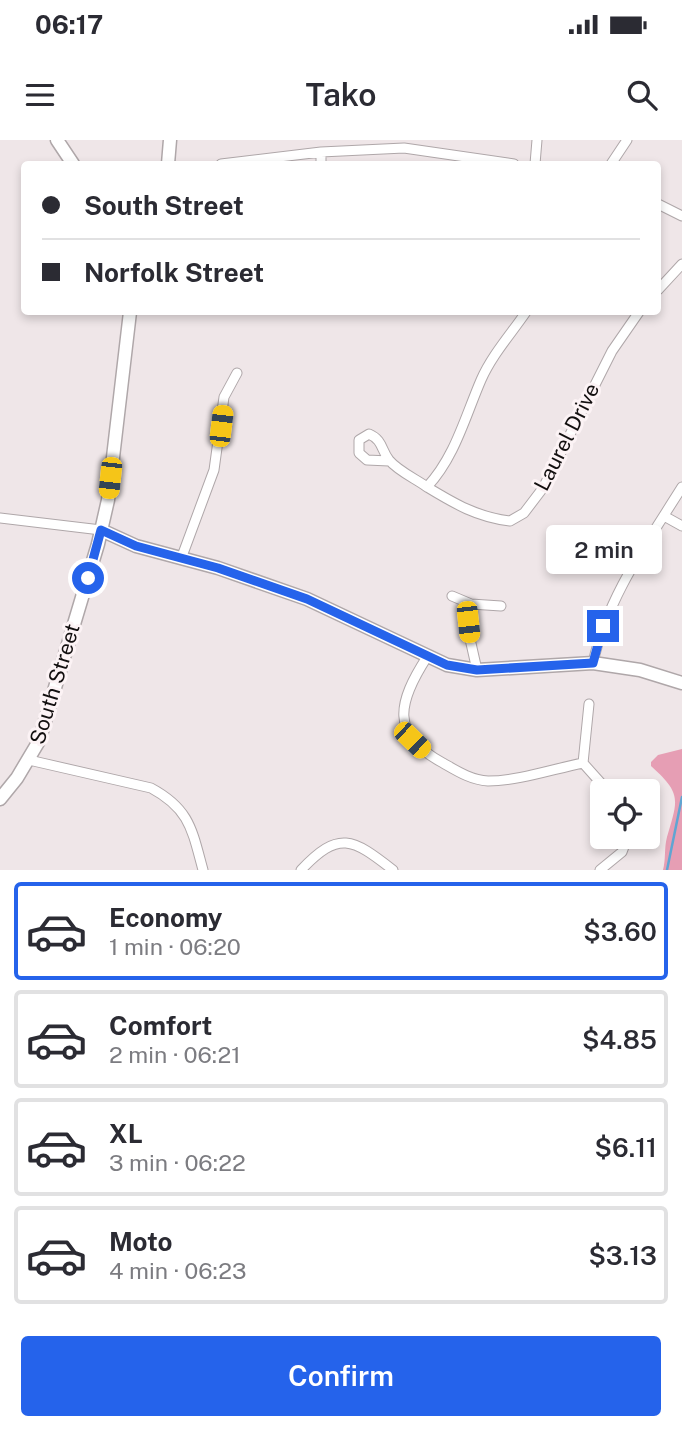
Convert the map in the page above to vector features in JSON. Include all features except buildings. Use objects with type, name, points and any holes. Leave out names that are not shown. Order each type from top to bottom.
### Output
[{"type":"street","points":[[57,140],[71,161]]},
{"type":"street","points":[[168,161],[170,140]]},
{"type":"street","points":[[535,161],[537,140]]},
{"type":"street","points":[[613,161],[628,140]]},
{"type":"street","points":[[246,161],[321,152],[404,148],[455,160]]},
{"type":"street","points":[[321,152],[321,161]]},
{"type":"street","points":[[661,206],[682,216]]},
{"type":"street","points":[[661,287],[682,264]]},
{"type":"street","name":"South Street","points":[[0,799],[29,760],[39,741],[101,530],[130,315]]},
{"type":"street","points":[[428,487],[440,473],[459,436],[487,368],[524,315]]},
{"type":"street","name":"Laurel Drive","points":[[389,461],[474,514],[510,521],[524,513],[543,488],[611,351],[637,315]]},
{"type":"street","points":[[181,559],[214,470],[224,397],[237,373]]},
{"type":"street","points":[[593,663],[598,638],[613,604],[682,488]]},
{"type":"street","points":[[664,516],[682,526]]},
{"type":"street","points":[[0,518],[101,530],[136,546],[307,599],[427,657],[477,670],[593,663],[640,670],[682,683]]},
{"type":"street","points":[[453,596],[471,604],[500,606]]},
{"type":"street","points":[[471,604],[468,622],[477,670]]},
{"type":"street","points":[[427,657],[409,685],[403,720],[406,731],[426,754],[464,775],[488,781],[583,763]]},
{"type":"street","points":[[589,704],[583,763],[597,779]]},
{"type":"street","points":[[29,760],[151,788],[168,797],[181,808],[190,823],[202,870]]},
{"type":"street","points":[[301,870],[324,847],[334,842],[358,846],[393,870]]},
{"type":"street","points":[[600,870],[623,849]]},
{"type":"shaded area","points":[[682,749],[682,870],[663,870],[675,798],[668,784],[651,766],[651,762],[658,755]]},
{"type":"waterway","points":[[667,870],[682,797]]},
{"type":"route","points":[[88,578],[101,530],[136,546],[218,568],[307,599],[427,657],[447,665],[477,670],[593,663],[603,626]]}]
